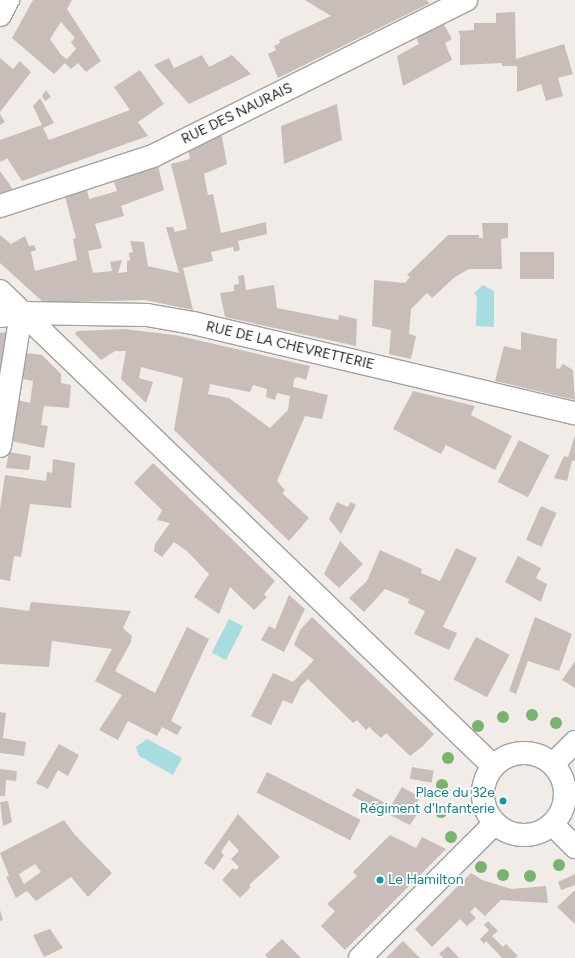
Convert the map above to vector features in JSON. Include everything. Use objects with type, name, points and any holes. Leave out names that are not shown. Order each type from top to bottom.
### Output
[{"type":"street","points":[[0,15],[8,0]]},
{"type":"street","name":"RUE DES NAURAIS","points":[[0,206],[153,156],[466,0]]},
{"type":"street","points":[[0,292],[10,314],[493,766]]},
{"type":"street","points":[[0,446],[10,314]]},
{"type":"street","name":"RUE DE LA CHEVRETTERIE","points":[[10,314],[147,315],[193,323],[575,413]]},
{"type":"street","points":[[553,764],[575,742]]},
{"type":"street","points":[[516,753],[529,753],[542,757],[553,764],[559,772],[566,791],[560,815],[552,824],[542,832],[517,835],[505,831],[495,823],[483,801],[486,777],[493,766],[503,758],[516,753]]},
{"type":"street","points":[[360,958],[495,823]]},
{"type":"street","points":[[552,824],[575,847]]},
{"type":"water","points":[[483,285],[494,291],[494,327],[476,326],[477,296],[474,293]]},
{"type":"water","points":[[229,619],[243,626],[226,660],[212,653]]},
{"type":"water","points":[[147,739],[182,758],[173,775],[139,756],[136,747]]},
{"type":"building","points":[[33,0],[72,0],[67,9],[101,61],[86,72],[78,63],[71,69],[65,63],[54,74],[12,38]],"holes":[[[61,22],[75,38],[71,42],[76,49],[67,59],[61,55],[50,39]]]},
{"type":"building","points":[[305,0],[426,0],[430,3],[278,78],[268,54],[276,50],[274,46],[280,43],[279,40],[331,16]]},
{"type":"building","points":[[515,12],[516,59],[564,44],[573,74],[558,78],[563,96],[546,101],[541,84],[517,92],[517,66],[502,66],[502,63],[460,65],[460,35],[458,31],[474,30],[474,23],[496,23],[496,13]]},
{"type":"building","points":[[442,21],[452,39],[445,43],[452,60],[403,86],[397,56],[419,44],[415,35]]},
{"type":"building","points":[[202,55],[209,67],[232,55],[251,74],[189,104],[154,65],[169,58],[174,68]]},
{"type":"building","points":[[0,58],[13,69],[20,61],[31,72],[0,112]]},
{"type":"building","points":[[140,70],[164,104],[138,122],[148,136],[22,181],[7,158],[1,162],[0,140],[42,125],[33,106],[40,98],[54,123],[43,128],[49,140],[130,110],[114,87]]},
{"type":"building","points":[[46,90],[51,97],[45,101],[42,96]]},
{"type":"building","points":[[337,104],[342,140],[284,164],[281,126]]},
{"type":"building","points":[[0,114],[5,122],[0,125]]},
{"type":"building","points":[[221,132],[227,164],[204,174],[208,195],[213,194],[221,233],[266,222],[267,234],[238,241],[240,250],[234,252],[233,247],[211,252],[213,261],[183,268],[193,310],[145,300],[44,303],[0,263],[0,235],[11,244],[25,236],[29,246],[34,245],[36,250],[31,252],[35,271],[77,260],[73,239],[76,238],[65,197],[87,190],[89,199],[117,191],[114,182],[158,166],[164,190],[121,206],[124,216],[95,224],[102,248],[88,251],[93,273],[112,271],[110,262],[122,260],[118,273],[127,272],[127,261],[130,260],[129,253],[133,252],[130,241],[144,242],[148,266],[179,273],[166,227],[173,227],[175,232],[187,229],[171,164],[190,159],[188,148]]},
{"type":"building","points":[[0,171],[10,185],[13,190],[0,193]]},
{"type":"building","points":[[482,223],[508,223],[508,238],[501,239],[502,269],[469,269],[455,277],[432,298],[427,293],[411,309],[409,334],[416,336],[411,359],[389,354],[391,330],[372,326],[374,280],[405,283],[410,277],[407,275],[448,235],[479,235],[479,238],[483,238]]},
{"type":"building","points":[[520,252],[554,252],[554,279],[520,279]]},
{"type":"building","points":[[244,275],[246,290],[274,285],[277,308],[338,320],[339,315],[357,319],[356,346],[225,317],[220,293],[234,291],[234,285],[239,284],[238,276]]},
{"type":"building","points":[[124,329],[175,335],[310,366],[306,380],[298,377],[294,379],[293,387],[328,395],[322,419],[305,416],[277,481],[285,490],[282,493],[309,518],[289,541],[174,430],[183,378],[141,367],[139,378],[153,382],[146,403],[121,379],[126,351],[115,351],[101,360],[75,334],[77,331]],"holes":[[[210,384],[250,392],[253,385],[267,389],[266,397],[275,400],[277,393],[290,396],[288,410],[270,428],[229,398],[208,394]]]},
{"type":"building","points":[[7,332],[7,355],[0,390],[0,333]]},
{"type":"building","points":[[521,332],[557,339],[556,368],[559,369],[563,364],[573,370],[575,400],[495,381],[504,346],[521,350]]},
{"type":"building","points":[[26,353],[42,355],[61,374],[61,383],[71,385],[69,408],[44,406],[41,425],[48,426],[44,448],[11,441],[18,400],[30,403],[33,381],[22,379]]},
{"type":"building","points":[[413,391],[475,406],[471,415],[512,436],[495,470],[446,445],[441,454],[393,429]]},
{"type":"building","points":[[575,435],[575,461],[572,461],[567,481],[554,478],[564,456],[568,457]]},
{"type":"building","points":[[519,440],[549,455],[528,497],[498,482]]},
{"type":"building","points":[[9,452],[31,456],[29,470],[6,468]]},
{"type":"building","points":[[53,459],[75,463],[71,508],[30,504],[21,557],[14,556],[10,581],[0,579],[0,508],[5,475],[46,481],[47,472],[52,473]]},
{"type":"building","points":[[153,463],[275,581],[264,594],[267,597],[254,610],[230,587],[219,614],[194,597],[209,574],[187,551],[174,542],[162,557],[154,551],[155,544],[170,523],[157,520],[162,510],[134,483]]},
{"type":"building","points":[[337,502],[348,507],[350,502],[356,505],[341,534],[329,519]]},
{"type":"building","points":[[541,506],[557,513],[541,547],[526,540]]},
{"type":"building","points":[[340,541],[363,564],[339,588],[324,574]]},
{"type":"building","points":[[456,548],[477,558],[443,627],[457,633],[449,650],[414,634],[425,611],[408,603],[409,599],[385,589],[364,612],[349,598],[367,581],[380,550],[422,569],[421,573],[440,581]]},
{"type":"building","points":[[518,556],[541,568],[536,578],[547,584],[541,602],[505,582]]},
{"type":"building","points":[[289,595],[305,609],[284,652],[261,640],[269,626],[275,629]]},
{"type":"building","points":[[31,602],[131,611],[123,628],[132,636],[131,642],[115,671],[155,693],[187,627],[209,639],[171,721],[182,727],[177,735],[162,727],[157,736],[128,721],[118,740],[99,730],[122,695],[95,681],[112,649],[52,641],[49,667],[0,664],[0,607],[29,611]]},
{"type":"building","points":[[312,617],[434,734],[423,746],[410,756],[386,733],[381,738],[369,727],[366,730],[357,720],[353,723],[308,679],[301,686],[292,704],[283,700],[271,725],[251,716],[273,673],[293,682],[314,660],[294,645],[300,630]]},
{"type":"building","points":[[535,617],[572,634],[559,671],[528,661],[516,694],[509,691]]},
{"type":"building","points":[[476,637],[510,655],[487,697],[453,679]]},
{"type":"building","points":[[575,661],[575,688],[562,680]]},
{"type":"building","points":[[0,712],[6,713],[3,738],[26,742],[24,756],[0,753]]},
{"type":"building","points":[[59,744],[79,755],[68,776],[58,770],[48,789],[36,783]]},
{"type":"building","points":[[412,767],[434,771],[432,783],[410,779]]},
{"type":"building","points":[[0,769],[17,771],[16,781],[6,780],[5,796],[0,796]]},
{"type":"building","points":[[267,772],[361,820],[350,840],[257,792]]},
{"type":"building","points":[[402,787],[420,797],[414,808],[419,811],[410,825],[352,796],[357,788],[391,806]]},
{"type":"building","points":[[8,801],[12,822],[3,826],[0,802]]},
{"type":"building","points":[[238,814],[280,857],[249,885],[251,887],[240,898],[222,880],[233,868],[236,870],[239,867],[231,859],[239,851],[229,840],[221,852],[224,855],[214,870],[204,863]]},
{"type":"building","points":[[64,820],[75,835],[112,873],[88,897],[71,877],[36,901],[27,891],[16,898],[6,877],[9,876],[0,853]],"holes":[[[35,864],[41,872],[24,884],[19,874]]]},
{"type":"building","name":"Le Hamilton","points":[[390,835],[416,848],[422,837],[446,849],[345,950],[321,926],[335,911],[327,904],[357,876],[353,872]]},
{"type":"building","points":[[471,873],[482,880],[512,889],[546,886],[548,903],[501,900],[485,916],[475,907],[470,912],[476,918],[467,926],[460,919],[432,947],[415,929]]},
{"type":"building","points":[[575,874],[575,885],[561,890],[558,882]]},
{"type":"building","points":[[575,890],[575,924],[557,907]]},
{"type":"building","points":[[0,910],[3,920],[0,921]]},
{"type":"building","points":[[488,921],[498,931],[492,936],[503,947],[506,944],[518,956],[515,958],[502,958],[486,941],[484,944],[480,939],[489,930],[484,925]]},
{"type":"building","points":[[50,929],[63,948],[44,957],[33,935]]},
{"type":"building","points":[[282,939],[301,958],[268,958],[265,955]]},
{"type":"building","points":[[403,941],[420,958],[386,958]]},
{"type":"building","points":[[448,946],[459,958],[443,958],[439,954]]},
{"type":"place","name":"Place du 32e Régiment d'Infanterie","points":[[503,801]]},
{"type":"place","name":"Le Hamilton","points":[[380,880]]}]
